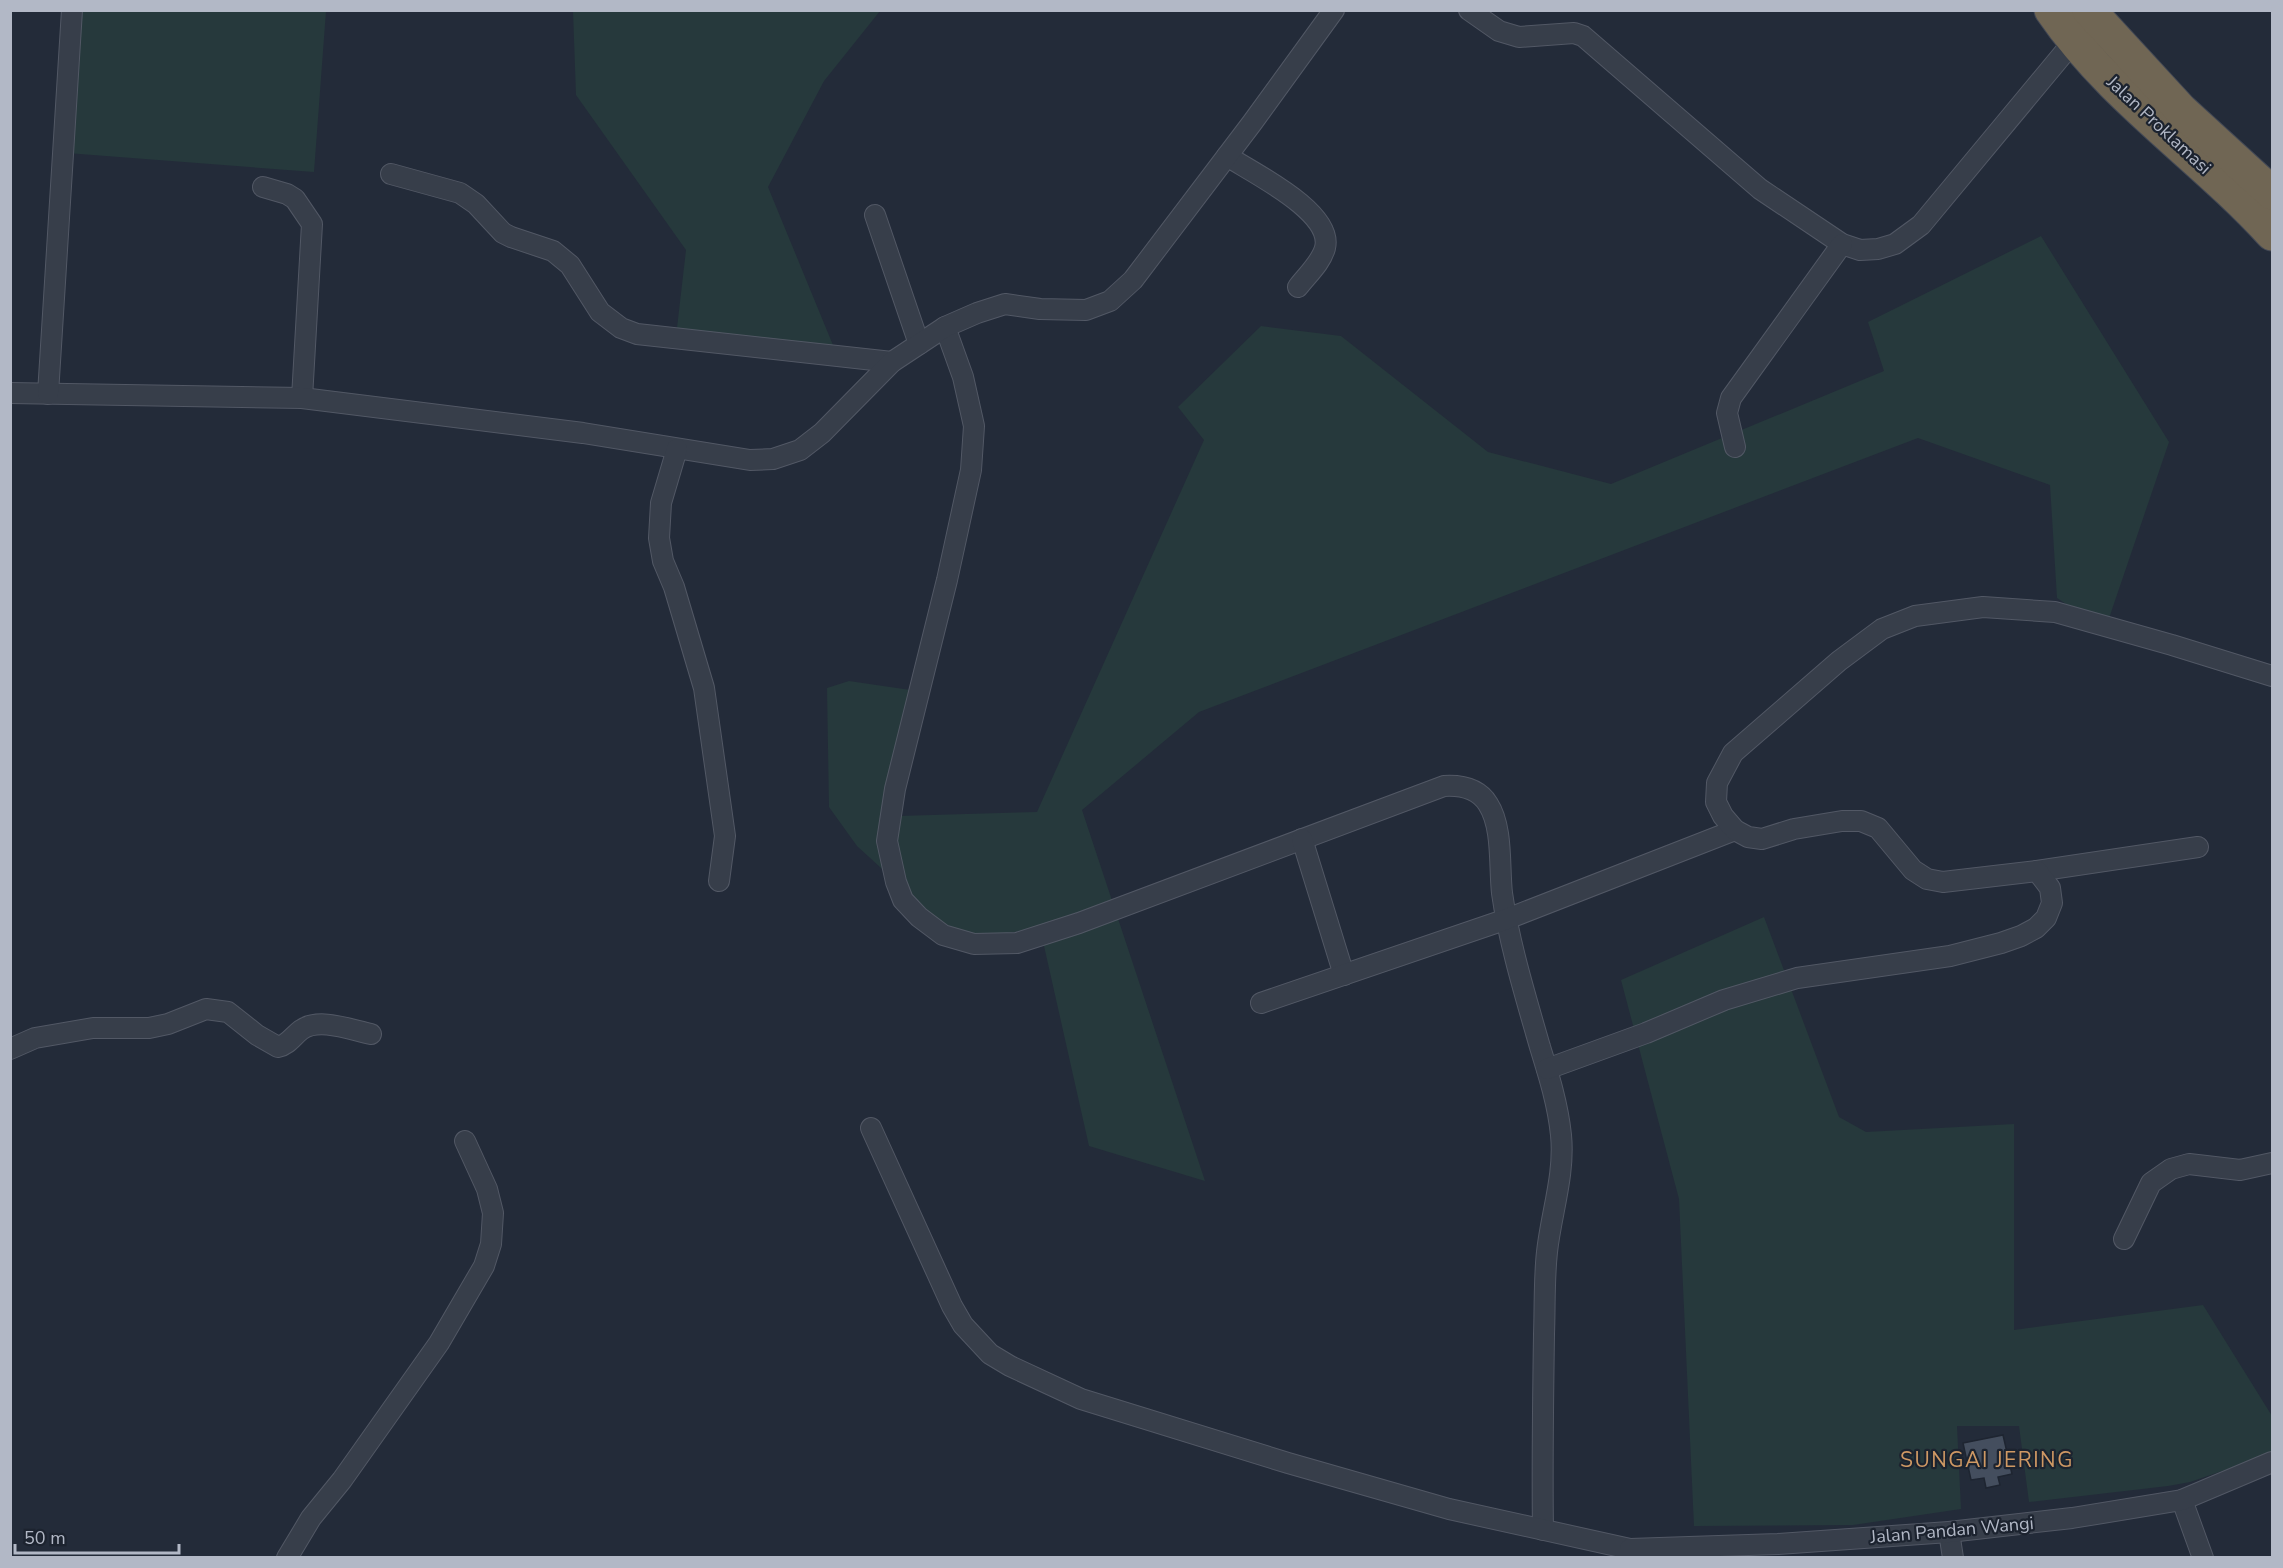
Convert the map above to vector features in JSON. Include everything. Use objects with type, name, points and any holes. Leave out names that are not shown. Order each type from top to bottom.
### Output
[{"type":"highway","name":"Jalan Proklamasi","points":[[2051,10],[2073,42],[2154,124],[2251,210],[2272,234]]},
{"type":"highway","name":"Jalan Proklamasi","points":[[2089,10],[2181,110],[2272,193]]},
{"type":"street","points":[[48,394],[72,10]]},
{"type":"street","points":[[10,393],[302,398],[583,433],[750,460],[773,459],[800,450],[822,433],[892,362],[945,327],[1005,304],[1040,309],[1086,310],[1110,301],[1133,280],[1334,10]]},
{"type":"street","points":[[1469,10],[1499,30],[1519,38],[1567,33],[1583,36],[1760,189],[1842,244],[1860,250],[1878,249],[1895,244],[1921,225],[2073,42]]},
{"type":"street","points":[[1227,156],[1288,194],[1321,224],[1326,237],[1321,258],[1298,287]]},
{"type":"street","points":[[391,174],[460,193],[476,204],[503,233],[553,251],[570,265],[600,312],[621,328],[637,334],[892,362]]},
{"type":"street","points":[[263,188],[286,194],[295,199],[312,224],[302,398]]},
{"type":"street","points":[[875,215],[919,344]]},
{"type":"street","points":[[1735,447],[1726,413],[1731,398],[1842,244]]},
{"type":"street","points":[[945,327],[963,377],[974,426],[971,470],[947,580],[895,789],[887,841],[896,882],[903,900],[919,917],[943,935],[974,944],[1017,943],[1078,923],[1444,786],[1458,785],[1470,789],[1488,804],[1494,818],[1499,844],[1502,893],[1554,1095],[1561,1137],[1558,1191],[1546,1253],[1542,1435],[1543,1530]]},
{"type":"street","points":[[677,449],[662,503],[659,538],[663,561],[674,587],[704,688],[725,836],[719,881]]},
{"type":"street","points":[[2198,847],[2037,871],[1943,882],[1927,879],[1913,870],[1878,828],[1861,821],[1842,821],[1794,829],[1762,839],[1748,837],[1735,830],[1723,816],[1716,802],[1716,783],[1732,753],[1839,661],[1882,629],[1915,616],[1983,607],[2055,612],[2272,676]]},
{"type":"street","points":[[1261,1003],[1508,919],[1735,830]]},
{"type":"street","points":[[1302,839],[1344,975]]},
{"type":"street","points":[[1547,1069],[1646,1033],[1724,1000],[1797,978],[1950,956],[2021,936],[2036,928],[2046,918],[2052,903],[2050,888],[2037,871]]},
{"type":"street","points":[[10,1049],[35,1038],[93,1028],[149,1028],[168,1024],[206,1009],[228,1012],[257,1035],[278,1047],[285,1045],[301,1030],[312,1025],[326,1025],[371,1034]]},
{"type":"street","name":"Jalan Pandan Wangi","points":[[870,1128],[952,1306],[963,1325],[990,1354],[1010,1366],[1081,1399],[1288,1463],[1449,1509],[1630,1553],[1949,1532],[2072,1518],[2182,1500],[2272,1462]]},
{"type":"street","points":[[287,1557],[311,1518],[342,1480],[439,1343],[484,1266],[491,1244],[493,1213],[487,1189],[465,1141]]},
{"type":"street","points":[[2124,1239],[2151,1183],[2171,1168],[2189,1164],[2240,1170],[2272,1163]]},
{"type":"street","points":[[2182,1500],[2203,1557]]},
{"type":"street","points":[[1949,1532],[1953,1557]]},
{"type":"shaded area","points":[[78,11],[326,11],[314,172],[67,153]]},
{"type":"shaded area","points":[[573,11],[880,11],[824,81],[768,187],[835,350],[677,328],[686,250],[576,95]]},
{"type":"shaded area","points":[[2041,236],[2169,442],[2105,630],[2057,598],[2050,485],[1918,438],[1199,712],[1082,810],[1205,1181],[1089,1146],[1040,928],[975,938],[939,921],[857,846],[829,807],[827,688],[849,681],[924,692],[898,816],[1037,812],[1204,440],[1178,407],[1261,326],[1341,336],[1488,452],[1611,484],[1884,371],[1868,322]]},
{"type":"shaded area","points":[[1764,917],[1839,1117],[1866,1132],[2014,1124],[2014,1330],[2203,1305],[2272,1416],[2272,1454],[2190,1482],[2029,1502],[2019,1426],[1957,1426],[1961,1509],[1853,1525],[1694,1526],[1679,1199],[1621,980]]},
{"type":"building","points":[[2003,1435],[2012,1474],[1998,1477],[2000,1485],[1986,1488],[1984,1478],[1971,1480],[1963,1443]]},
{"type":"district","name":"SUNGAI JERING","points":[[1987,1460]]}]
